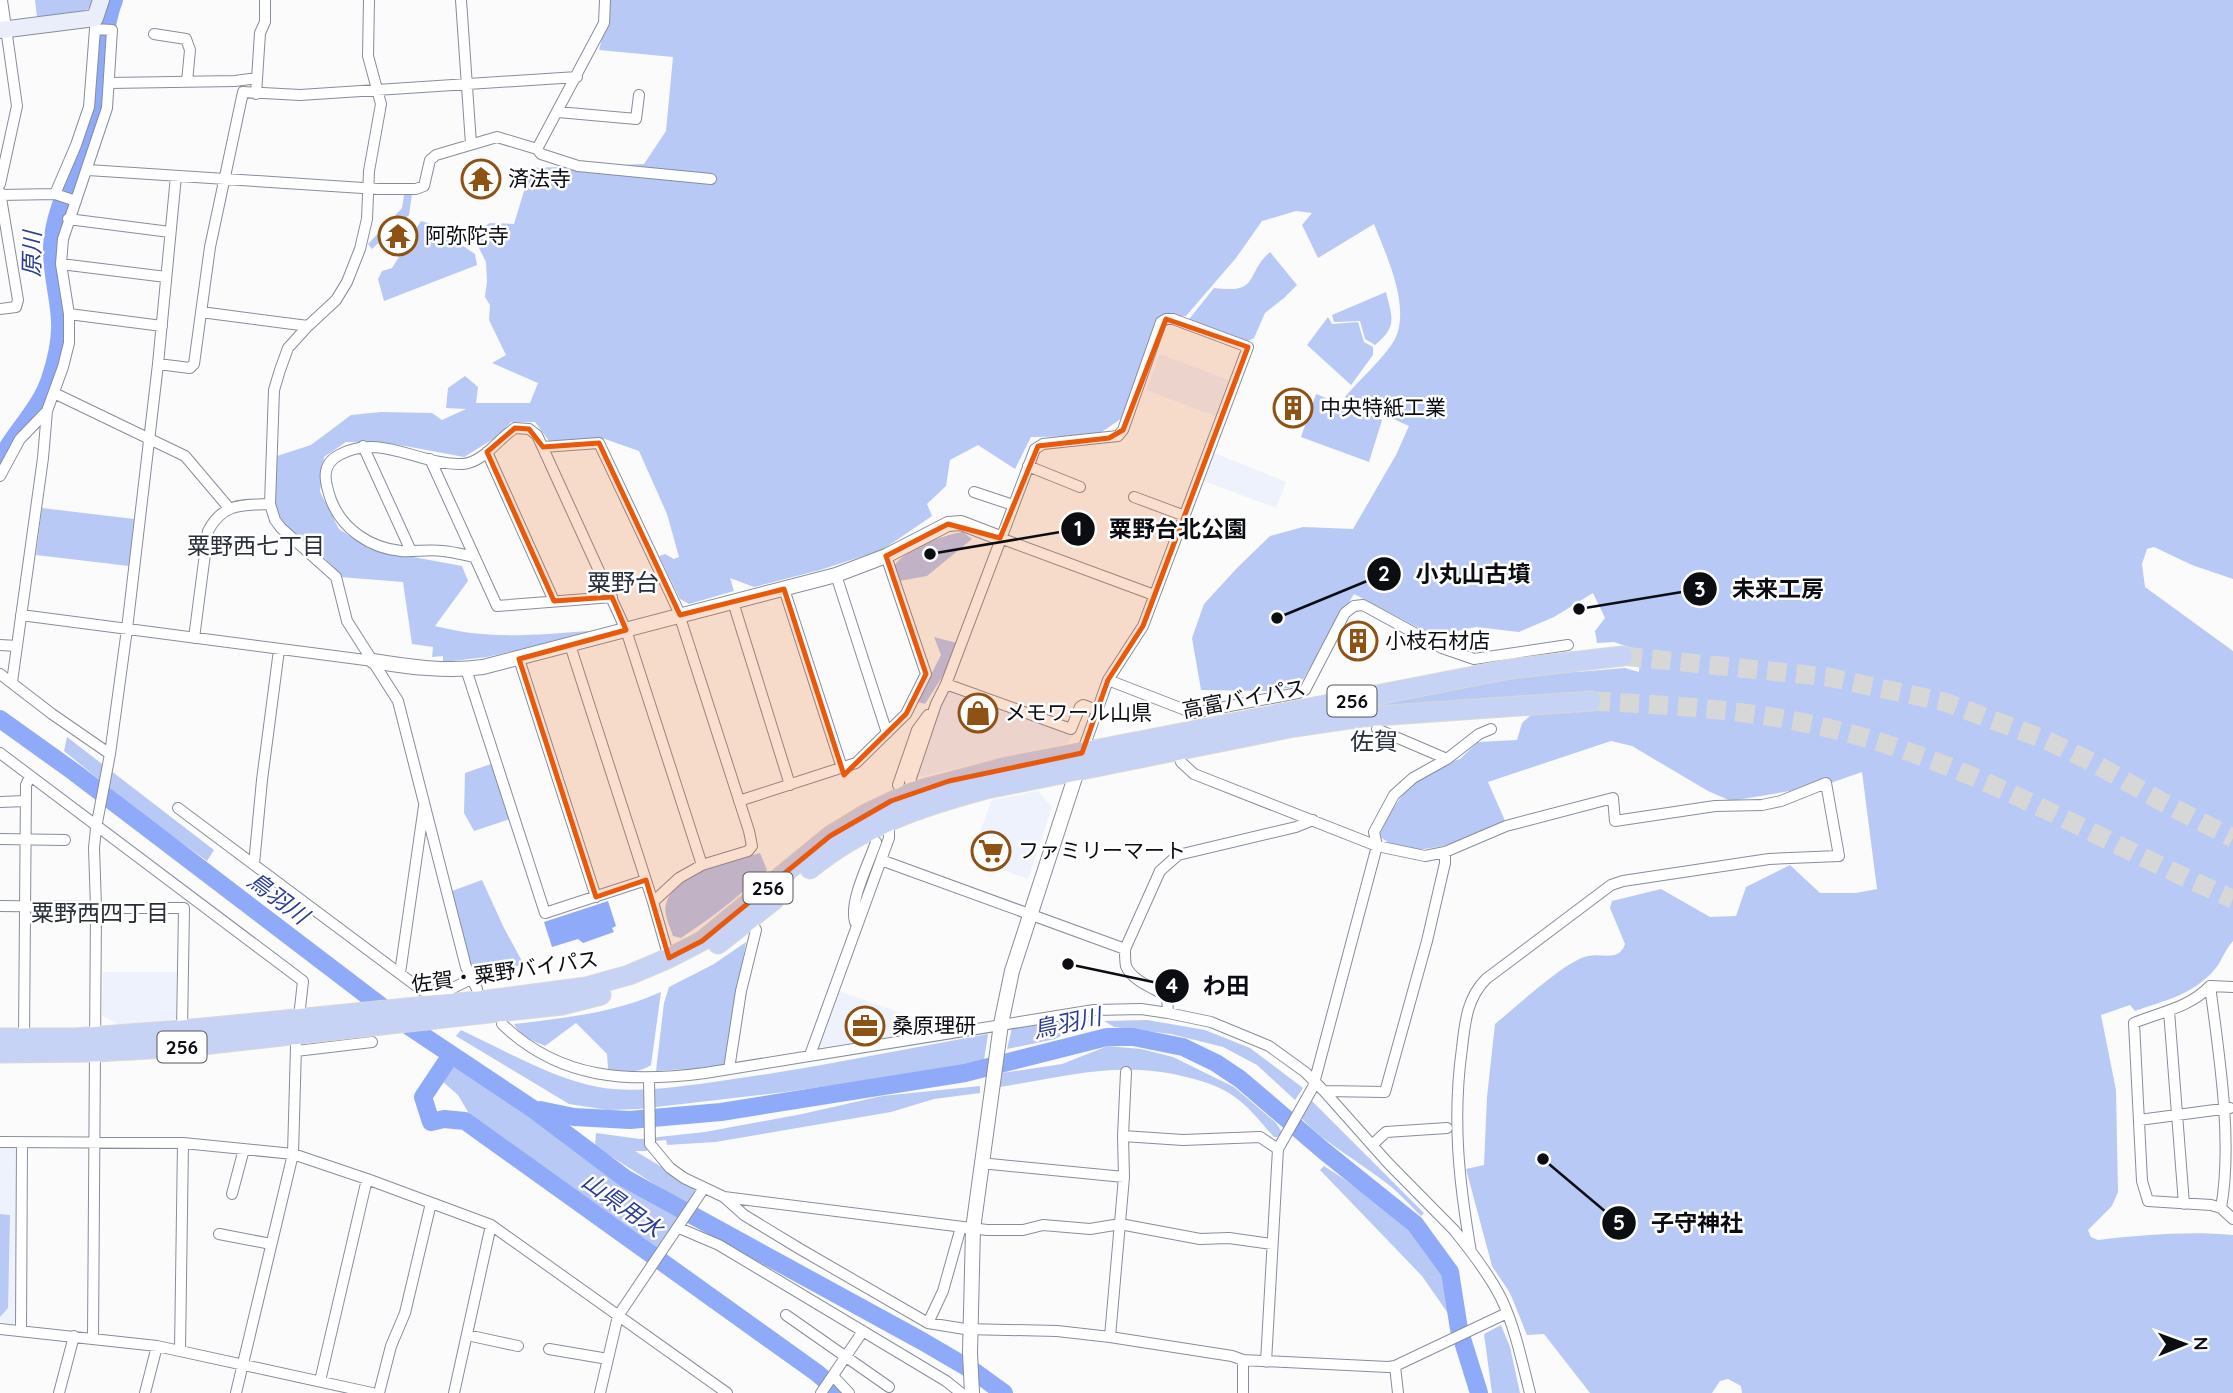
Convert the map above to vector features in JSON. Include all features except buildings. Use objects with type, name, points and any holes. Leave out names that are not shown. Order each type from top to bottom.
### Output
[{"type":"highway","name":"高富バイパス","points":[[1079,762],[1510,669],[1623,656]]},
{"type":"highway","name":"高富バイパス","points":[[1079,762],[1178,752],[1294,727],[1362,717],[1591,701]]},
{"type":"highway","name":"佐賀・粟野バイパス","points":[[0,1054],[95,1044],[182,1030],[448,1004],[586,986],[629,975],[702,940],[831,836],[905,788],[1007,767],[1079,762]]},
{"type":"highway","name":"佐賀・粟野バイパス","points":[[0,1038],[184,1047],[368,1035],[472,1016],[562,1005],[632,987],[693,960],[751,920],[813,866],[843,844],[888,820],[937,802],[1079,762]]},
{"type":"main road","points":[[3,29],[99,26],[102,0]]},
{"type":"street","points":[[0,184],[17,106],[3,29],[2,0]]},
{"type":"street","points":[[256,94],[265,0]]},
{"type":"street","points":[[178,807],[423,991],[474,984],[398,701],[347,621],[336,577],[281,528],[275,520],[270,504],[274,390],[288,348],[336,300],[347,282],[360,248],[367,219],[369,171],[381,104],[368,56],[369,0]]},
{"type":"street","points":[[461,0],[471,144]]},
{"type":"street","points":[[537,149],[604,23],[605,0]]},
{"type":"street","points":[[12,682],[47,411],[68,342],[69,314],[61,264],[68,219],[64,197],[76,145],[89,107],[99,26],[112,30],[107,108],[88,170],[64,197]]},
{"type":"street","points":[[154,34],[186,38],[190,50],[187,82]]},
{"type":"street","points":[[158,364],[190,368],[194,364],[210,247],[243,92],[300,95],[578,76]]},
{"type":"street","points":[[109,83],[235,81],[257,78]]},
{"type":"street","points":[[558,111],[636,119],[639,95]]},
{"type":"street","points":[[88,170],[224,180],[416,189],[424,186],[430,160],[436,155],[497,137],[537,149],[541,154],[578,166],[710,179]]},
{"type":"street","points":[[93,1338],[96,907],[94,848],[127,629],[150,439],[176,176]]},
{"type":"street","points":[[0,309],[16,307],[18,300],[0,194],[64,197]]},
{"type":"street","points":[[68,219],[170,232]]},
{"type":"street","points":[[61,264],[166,277]]},
{"type":"street","points":[[201,313],[308,326]]},
{"type":"street","points":[[69,314],[162,326]]},
{"type":"street","points":[[905,788],[910,781],[936,704],[1038,446],[1118,436],[1123,430],[1161,322],[1166,319],[1173,319],[1248,347],[1143,626],[1108,680],[1029,914],[1012,971],[967,1228],[928,1323]]},
{"type":"street","points":[[54,393],[191,460],[229,508]]},
{"type":"street","points":[[0,476],[19,439],[47,411]]},
{"type":"street","points":[[474,557],[443,551],[399,551],[369,542],[352,532],[334,509],[325,483],[326,467],[333,458],[349,449],[363,446],[380,446],[462,464],[476,461],[515,428],[529,429],[537,435],[626,630],[702,865]]},
{"type":"street","points":[[543,447],[599,443],[680,615],[752,846],[748,851],[702,865],[678,878],[653,902]]},
{"type":"street","points":[[363,446],[411,551]]},
{"type":"street","points":[[487,452],[554,601]]},
{"type":"street","points":[[430,459],[497,606],[612,597]]},
{"type":"street","points":[[1028,466],[1080,487]]},
{"type":"street","points":[[974,492],[1013,505]]},
{"type":"street","points":[[1135,497],[1185,516]]},
{"type":"street","points":[[194,638],[208,531],[213,522],[229,508],[270,504]]},
{"type":"street","points":[[21,615],[403,666],[466,669],[519,659],[836,575],[886,556],[948,524],[961,523],[1154,595]]},
{"type":"street","points":[[739,801],[856,763],[906,714],[926,674],[886,556]]},
{"type":"street","points":[[836,575],[887,733]]},
{"type":"street","points":[[784,589],[842,768]]},
{"type":"street","points":[[733,602],[790,785]]},
{"type":"street","points":[[1108,680],[1193,713],[1309,692],[1346,614],[1354,606],[1363,605],[1443,649],[1474,659],[1568,645]]},
{"type":"street","points":[[0,645],[17,646]]},
{"type":"street","points":[[570,645],[669,958]]},
{"type":"street","points":[[254,864],[279,650]]},
{"type":"street","points":[[519,659],[596,897]]},
{"type":"street","points":[[466,669],[545,913],[646,880]]},
{"type":"street","points":[[0,674],[109,758]]},
{"type":"street","points":[[946,684],[1070,729],[1080,706],[1097,709]]},
{"type":"street","points":[[1377,729],[1447,759]]},
{"type":"street","points":[[1266,1362],[1280,1144],[1317,1087],[1377,846],[1374,832],[1394,795],[1413,778],[1447,759],[1479,734],[1491,729]]},
{"type":"street","points":[[1178,752],[1181,762],[1194,774],[1377,846],[1425,856],[1445,852],[1506,827],[1613,798],[1615,821],[1715,806],[1762,805],[1781,801],[1826,783],[1839,856],[1769,859],[1611,885],[1477,988],[1470,1000],[1465,1021],[1456,1089],[1458,1160],[1471,1252]]},
{"type":"street","points":[[0,753],[303,981],[300,1008]]},
{"type":"street","points":[[24,1039],[26,785],[30,777]]},
{"type":"street","points":[[400,974],[424,799]]},
{"type":"street","points":[[0,802],[26,802]]},
{"type":"street","points":[[810,1055],[889,838],[888,820]]},
{"type":"street","points":[[1168,1013],[1167,996],[1138,980],[1126,968],[1125,949],[1160,871],[1178,855],[1296,827],[1313,820]]},
{"type":"street","points":[[0,839],[65,841]]},
{"type":"street","points":[[856,925],[853,915],[856,900],[876,842]]},
{"type":"street","points":[[1317,1087],[1385,1092],[1427,941],[1445,863],[1445,852]]},
{"type":"street","points":[[881,860],[1125,949]]},
{"type":"street","points":[[0,906],[184,908],[197,902]]},
{"type":"street","points":[[182,1030],[184,908]]},
{"type":"street","points":[[729,1069],[741,991],[756,930],[751,920]]},
{"type":"street","points":[[2210,986],[2233,988]]},
{"type":"street","points":[[2210,986],[2200,997],[2134,1023],[2142,1181],[2148,1201],[2221,1208],[2233,1219]]},
{"type":"street","points":[[2210,986],[2230,1108],[2226,1189],[2221,1208]]},
{"type":"street","points":[[502,1024],[523,1043],[542,1054],[590,1074],[650,1082],[1094,1010],[1140,1009],[1211,1022],[1269,1046],[1296,1066],[1426,1200],[1471,1252],[1500,1297],[1530,1393]]},
{"type":"street","points":[[2169,1011],[2184,1203]]},
{"type":"street","points":[[236,1393],[293,1154],[296,1049],[368,1035]]},
{"type":"street","points":[[1110,1337],[1124,1177],[1126,1072]]},
{"type":"street","points":[[650,1082],[650,1144],[670,1168],[702,1191],[724,1197],[967,1228],[1023,1230],[1043,1225],[1090,1229],[1120,1224],[1200,1239],[1229,1238],[1272,1244]]},
{"type":"street","points":[[2139,1120],[2230,1108]]},
{"type":"street","points":[[1372,1145],[1386,1132],[1447,1128]]},
{"type":"street","points":[[1123,1136],[1182,1140],[1260,1137],[1280,1144]]},
{"type":"street","points":[[0,1142],[183,1143],[244,1149],[293,1154],[367,1179],[491,1226],[727,1393]]},
{"type":"street","points":[[21,1330],[22,1143]]},
{"type":"street","points":[[180,1350],[183,1143]]},
{"type":"street","points":[[232,1194],[244,1149]]},
{"type":"street","points":[[980,1163],[1124,1177]]},
{"type":"street","points":[[320,1381],[367,1179]]},
{"type":"street","points":[[600,1393],[618,1316],[702,1191]]},
{"type":"street","points":[[724,1197],[744,1215],[936,1326],[1057,1331],[1232,1356],[1243,1360],[1395,1366],[1505,1314]]},
{"type":"street","points":[[379,1393],[391,1346],[405,1312],[431,1203]]},
{"type":"street","points":[[681,1225],[947,1381],[961,1393]]},
{"type":"street","points":[[454,1393],[491,1226]]},
{"type":"street","points":[[967,1228],[972,1393]]},
{"type":"street","points":[[219,1234],[271,1244]]},
{"type":"street","points":[[786,1315],[889,1387]]},
{"type":"street","points":[[0,1329],[157,1346],[372,1393]]},
{"type":"street","points":[[849,1393],[828,1383],[863,1332]]},
{"type":"street","points":[[467,1335],[517,1346]]},
{"type":"street","points":[[59,1393],[74,1336]]},
{"type":"street","points":[[145,1393],[157,1346]]},
{"type":"street","points":[[550,1349],[608,1359]]},
{"type":"street","points":[[1243,1360],[1243,1393]]},
{"type":"street","points":[[1395,1366],[1398,1393]]},
{"type":"highlighted area","points":[[1166,319],[1248,347],[1143,626],[1108,680],[1082,753],[949,781],[891,801],[830,836],[702,941],[669,958],[646,880],[596,897],[519,659],[626,630],[612,597],[554,601],[487,452],[515,428],[529,429],[543,447],[599,443],[680,615],[784,589],[844,775],[906,714],[926,674],[886,556],[948,524],[1000,538],[1038,446],[1109,438],[1123,430]]},
{"type":"shaded area","points":[[35,0],[93,1],[88,9],[82,11],[37,17]]},
{"type":"shaded area","points":[[606,0],[2233,0],[2233,579],[2192,565],[2154,547],[2147,549],[2142,564],[2145,587],[2233,651],[2233,941],[2207,978],[2188,991],[2135,1011],[2130,1005],[2101,1015],[2116,1090],[2118,1192],[2112,1206],[2088,1230],[2091,1237],[2098,1240],[2149,1235],[2233,1235],[2233,1393],[1742,1393],[1741,1386],[1728,1379],[1720,1381],[1712,1393],[1590,1393],[1544,1334],[1527,1335],[1510,1293],[1492,1266],[1466,1169],[1484,1165],[1487,1097],[1495,1024],[1579,959],[1615,955],[1622,950],[1625,944],[1610,908],[1612,901],[1661,889],[1710,917],[1736,916],[1746,887],[1790,865],[1820,893],[1856,893],[1877,889],[1862,772],[1825,785],[1731,801],[1708,791],[1632,746],[1611,741],[1488,782],[1506,823],[1459,841],[1426,849],[1393,845],[1379,836],[1389,814],[1406,790],[1436,767],[1460,759],[1478,742],[1517,740],[1522,723],[1532,714],[1504,701],[1347,708],[1542,671],[1577,672],[1625,668],[1639,672],[1640,651],[1614,642],[1597,643],[1595,631],[1605,618],[1593,593],[1554,617],[1519,632],[1476,627],[1434,636],[1354,594],[1299,686],[1268,691],[1201,690],[1192,638],[1204,604],[1270,536],[1303,527],[1353,529],[1396,455],[1409,426],[1345,397],[1387,351],[1398,331],[1400,316],[1396,284],[1374,224],[1318,258],[1302,225],[1312,213],[1296,211],[1262,221],[1236,258],[1186,316],[1166,316],[1122,418],[1096,436],[1031,437],[1015,469],[978,445],[950,460],[946,486],[927,504],[932,516],[882,550],[754,587],[730,578],[734,591],[689,604],[680,599],[659,556],[665,554],[674,559],[679,557],[667,514],[639,451],[602,438],[549,441],[535,422],[511,422],[495,438],[464,457],[389,443],[346,442],[324,457],[320,492],[339,529],[370,549],[462,566],[468,581],[435,626],[493,635],[588,631],[589,634],[487,657],[443,662],[443,656],[432,657],[433,647],[412,644],[403,582],[340,577],[334,567],[285,526],[275,506],[277,456],[311,445],[351,415],[381,412],[432,413],[442,420],[466,409],[446,408],[448,388],[465,376],[478,387],[476,403],[530,403],[538,383],[492,363],[506,355],[489,320],[490,305],[485,297],[486,262],[472,234],[490,223],[514,224],[531,168],[644,164],[666,131],[673,57],[599,50],[608,16]]},
{"type":"shaded area","points":[[412,194],[409,215],[372,249],[368,244],[402,208],[404,195]]},
{"type":"shaded area","points":[[421,221],[449,229],[448,236],[475,254],[477,265],[384,301],[378,279],[382,271],[392,268]]},
{"type":"shaded area","points":[[1270,252],[1297,285],[1265,313],[1254,338],[1246,342],[1186,323],[1214,288],[1229,289],[1246,285]]},
{"type":"shaded area","points":[[1386,292],[1390,308],[1390,326],[1375,345],[1365,339],[1360,321],[1334,322],[1332,315]]},
{"type":"shaded area","points":[[1328,317],[1332,324],[1358,322],[1364,342],[1373,347],[1373,355],[1351,385],[1307,345]]},
{"type":"shaded area","points":[[1160,354],[1231,381],[1218,417],[1146,390]]},
{"type":"shaded area","points":[[1316,394],[1382,420],[1369,462],[1301,437]]},
{"type":"shaded area","points":[[1212,452],[1286,482],[1276,508],[1201,480]]},
{"type":"shaded area","points":[[42,508],[134,519],[129,566],[36,555]]},
{"type":"shaded area","points":[[963,532],[972,539],[927,576],[899,581],[894,566],[907,554],[944,536]]},
{"type":"shaded area","points":[[934,637],[957,643],[944,674],[925,704],[917,702],[941,655]]},
{"type":"shaded area","name":"メモワール山県","points":[[956,689],[1073,735],[1068,743],[919,777],[918,771],[947,690]]},
{"type":"shaded area","points":[[67,737],[214,850],[207,861],[139,812],[64,751]]},
{"type":"shaded area","points":[[491,764],[510,819],[474,831],[464,813],[465,773]]},
{"type":"shaded area","points":[[1038,791],[1052,807],[1028,879],[970,858],[992,800]]},
{"type":"shaded area","points":[[760,853],[767,870],[704,922],[681,938],[673,936],[665,908],[672,893],[681,883],[706,869]]},
{"type":"shaded area","points":[[482,880],[523,963],[481,985],[470,964],[452,891]]},
{"type":"shaded area","points":[[746,942],[725,1066],[656,1071],[664,1003],[669,987],[714,964]]},
{"type":"shaded area","points":[[103,972],[177,972],[176,1019],[121,1026],[102,1015]]},
{"type":"shaded area","name":"桑原理研","points":[[836,990],[910,1016],[903,1035],[814,1049]]},
{"type":"shaded area","points":[[661,992],[651,1065],[635,1071],[608,1069],[607,1054],[576,1023],[545,1046],[523,1035],[514,1024],[607,1010]]},
{"type":"shaded area","points":[[1096,1018],[1055,1039],[1007,1049],[1012,1028]]},
{"type":"shaded area","points":[[1147,1020],[1205,1030],[1250,1048],[1303,1088],[1295,1100],[1257,1065],[1223,1047],[1171,1034],[1114,1027],[1104,1021]]},
{"type":"shaded area","points":[[461,1030],[563,1077],[598,1087],[627,1090],[675,1087],[754,1076],[988,1034],[984,1060],[965,1067],[785,1092],[639,1109],[608,1110],[569,1104],[456,1036]]},
{"type":"shaded area","points":[[1108,1046],[1141,1049],[1173,1057],[1234,1087],[1276,1123],[1282,1132],[1280,1137],[1274,1137],[1249,1109],[1227,1091],[1182,1076],[1113,1070],[1000,1087],[1002,1073],[1062,1064]]},
{"type":"shaded area","points":[[452,1066],[508,1096],[683,1212],[657,1248],[474,1122],[458,1095],[442,1081]]},
{"type":"shaded area","points":[[980,1086],[980,1093],[934,1099],[891,1112],[715,1142],[667,1145],[666,1140],[647,1142],[647,1151],[635,1151],[697,1188],[687,1205],[595,1146],[596,1133],[640,1139],[705,1132],[882,1096]]},
{"type":"shaded area","points":[[1312,1101],[1424,1213],[1421,1216],[1389,1185],[1301,1118]]},
{"type":"shaded area","points":[[0,1147],[15,1147],[19,1153],[18,1318],[13,1324],[0,1322]]},
{"type":"shaded area","points":[[1324,1166],[1380,1205],[1433,1256],[1445,1275],[1452,1295],[1454,1322],[1422,1276],[1320,1170]]},
{"type":"shaded area","points":[[0,1214],[10,1215],[8,1308],[0,1317]]},
{"type":"shaded area","points":[[1501,1325],[1510,1347],[1520,1393],[1492,1393],[1484,1334]]},
{"type":"water","points":[[608,901],[616,926],[612,928],[614,932],[583,943],[578,939],[552,947],[544,922]]},
{"type":"waterway","name":"原川","points":[[0,460],[46,390],[56,358],[60,328],[52,256],[54,228],[96,114],[107,23],[114,0]]},
{"type":"waterway","name":"鳥羽川","points":[[0,719],[74,772],[398,1019],[533,1109],[626,1179],[922,1341],[975,1372],[1004,1393]]},
{"type":"waterway","name":"鳥羽川","points":[[540,1110],[574,1117],[630,1120],[721,1112],[965,1073],[1107,1037],[1133,1037],[1183,1047],[1216,1063],[1240,1079],[1415,1224],[1450,1272],[1459,1329],[1479,1393]]},
{"type":"waterway","name":"山県用水","points":[[451,1055],[423,1097],[431,1122],[444,1119],[465,1121],[817,1373],[840,1393]]},
{"type":"tunnel","points":[[1623,656],[1828,677],[1945,702],[2046,740],[2233,838]]},
{"type":"tunnel","points":[[1591,701],[1693,707],[1791,720],[1908,751],[1956,769],[2049,811],[2233,899]]},
{"type":"place","name":"済法寺","points":[[481,179]]},
{"type":"place","name":"阿弥陀寺","points":[[398,236]]},
{"type":"place","name":"中央特紙工業","points":[[1293,408]]},
{"type":"place","name":"粟野台北公園","points":[[930,554]]},
{"type":"place","name":"未来工房","points":[[1579,609]]},
{"type":"place","name":"小丸山古墳","points":[[1277,618]]},
{"type":"place","name":"小枝石材店","points":[[1358,641]]},
{"type":"place","name":"メモワール山県","points":[[978,713]]},
{"type":"place","name":"ファミリーマート","points":[[991,851]]},
{"type":"place","name":"わ田","points":[[1068,964]]},
{"type":"place","name":"桑原理研","points":[[865,1026]]},
{"type":"place","name":"子守神社","points":[[1543,1159]]},
{"type":"district","name":"粟野西七丁目","points":[[256,546]]},
{"type":"district","name":"粟野台","points":[[623,583]]},
{"type":"district","name":"佐賀","points":[[1374,742]]},
{"type":"district","name":"粟野西四丁目","points":[[100,913]]}]
